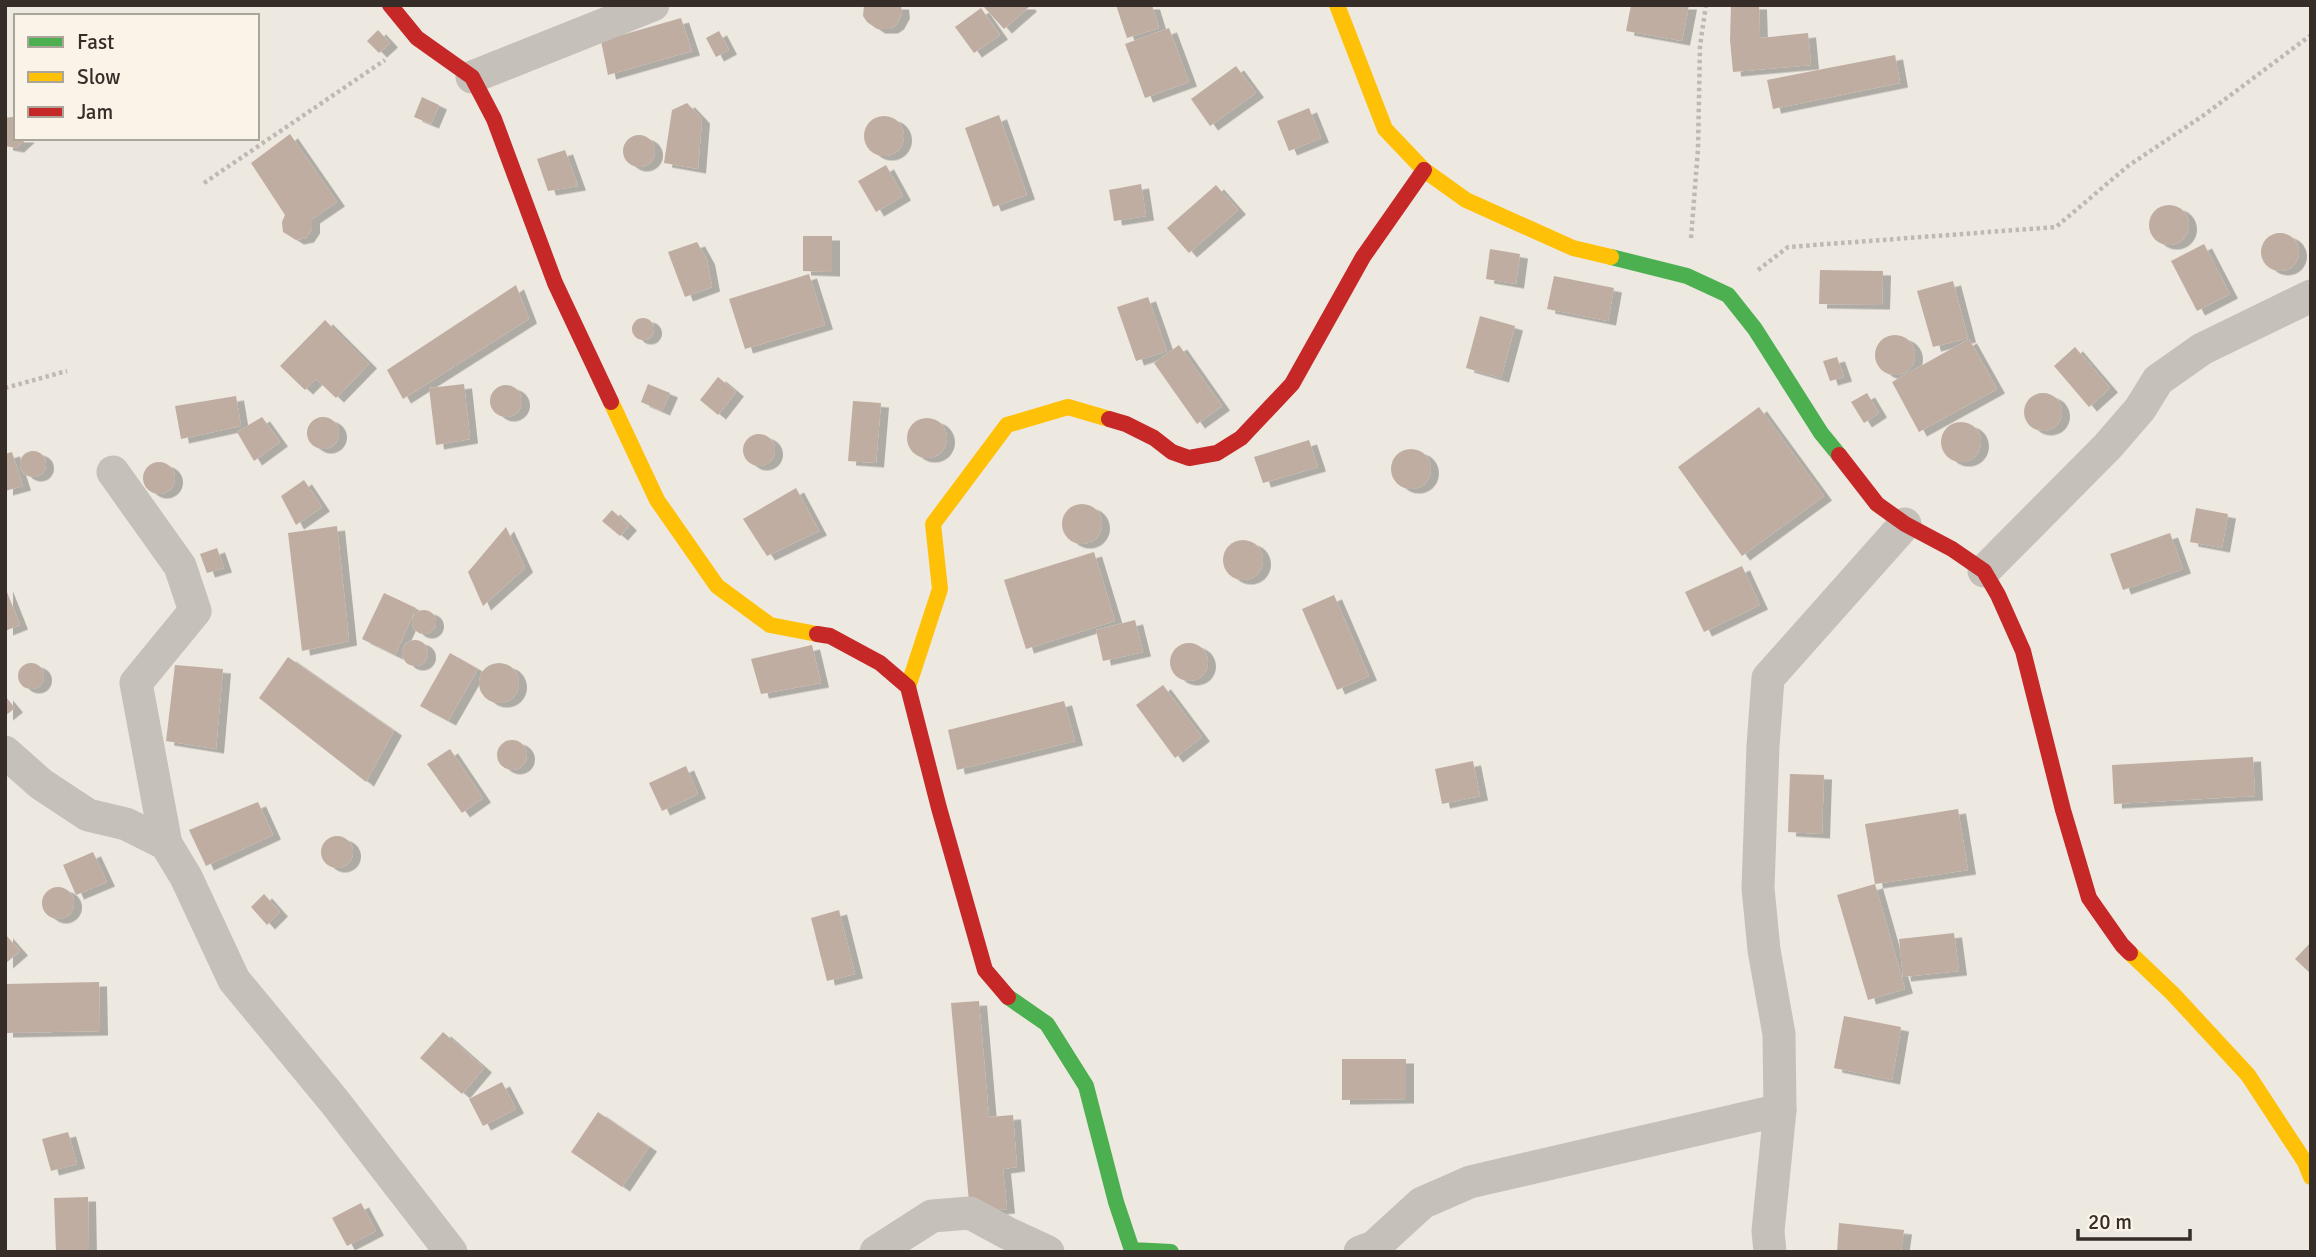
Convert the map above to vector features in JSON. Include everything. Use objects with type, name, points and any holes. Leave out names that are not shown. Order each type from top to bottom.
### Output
[{"type":"street","points":[[390,5],[417,38],[472,76],[494,119],[555,283],[657,500],[717,586],[770,625],[830,636],[880,663],[908,687]]},
{"type":"street","points":[[472,76],[653,5]]},
{"type":"street","points":[[1337,5],[1385,129],[1424,170],[1465,200],[1573,248],[1687,276],[1728,295],[1755,329],[1829,443],[1877,504],[1984,571],[2023,651],[2089,898],[2122,945],[2173,994],[2249,1075],[2305,1162],[2311,1177]]},
{"type":"street","points":[[1171,1252],[1120,1251],[1116,1202],[1086,1086],[1047,1024],[1007,997],[985,970],[908,687],[940,589],[933,524],[1007,425],[1069,408],[1126,424],[1154,438],[1171,452],[1189,458],[1216,453],[1241,438],[1292,384],[1363,257],[1424,170]]},
{"type":"street","points":[[1984,571],[2108,446],[2140,409],[2158,380],[2203,349],[2311,296]]},
{"type":"street","points":[[113,472],[180,566],[195,611],[136,683],[166,844],[186,877],[234,981],[334,1101],[451,1252]]},
{"type":"street","points":[[1770,1252],[1768,1231],[1780,1110],[1779,1034],[1764,950],[1758,888],[1768,678],[1905,524]]},
{"type":"street","points":[[5,752],[41,784],[88,815],[125,824],[166,844]]},
{"type":"street","points":[[1360,1252],[1374,1247],[1422,1203],[1469,1182],[1780,1110]]},
{"type":"street","points":[[876,1252],[932,1216],[970,1213],[1048,1252]]},
{"type":"path","points":[[1687,276],[1698,149],[1700,46],[1706,5]]},
{"type":"path","points":[[1728,295],[1788,247],[2056,227],[2128,166],[2204,115],[2311,35]]},
{"type":"path","points":[[204,183],[417,38]]},
{"type":"path","points":[[5,388],[67,371]]},
{"type":"building","points":[[864,5],[901,5],[902,14],[896,25],[890,29],[877,29],[863,16]]},
{"type":"building","points":[[1116,5],[1152,5],[1159,28],[1127,38]]},
{"type":"building","points":[[1631,5],[1689,5],[1682,41],[1626,31]]},
{"type":"building","points":[[1731,5],[1759,5],[1760,38],[1808,33],[1811,65],[1733,72]]},
{"type":"building","points":[[984,7],[1029,7],[1004,29]]},
{"type":"building","points":[[981,8],[1000,35],[974,53],[955,27]]},
{"type":"building","points":[[681,18],[692,51],[608,75],[601,41]]},
{"type":"building","points":[[1169,28],[1189,82],[1145,98],[1125,44]]},
{"type":"building","points":[[378,30],[390,43],[379,53],[367,41]]},
{"type":"building","points":[[719,31],[729,50],[716,57],[706,38]]},
{"type":"building","points":[[1895,55],[1900,83],[1773,109],[1767,80]]},
{"type":"building","points":[[1236,66],[1256,93],[1210,126],[1191,99]]},
{"type":"building","points":[[422,97],[439,105],[431,124],[414,117]]},
{"type":"building","points":[[687,103],[702,119],[698,169],[664,163],[672,110]]},
{"type":"building","points":[[1309,108],[1321,138],[1289,151],[1277,121]]},
{"type":"building","points":[[999,115],[1027,195],[993,207],[965,128]]},
{"type":"building","points":[[884,116],[898,122],[904,136],[898,150],[884,156],[870,150],[864,136],[870,122]]},
{"type":"building","points":[[14,117],[14,140],[25,140],[16,148],[5,146],[5,118]]},
{"type":"building","points":[[290,134],[337,202],[312,219],[312,229],[306,238],[296,240],[283,232],[282,222],[285,215],[251,163]]},
{"type":"building","points":[[639,135],[650,140],[655,151],[650,162],[639,167],[628,162],[623,151],[628,140]]},
{"type":"building","points":[[565,150],[578,186],[548,191],[537,159]]},
{"type":"building","points":[[886,165],[903,196],[876,212],[858,181]]},
{"type":"building","points":[[1141,184],[1146,216],[1114,221],[1109,190]]},
{"type":"building","points":[[1216,185],[1238,210],[1189,253],[1167,228]]},
{"type":"building","points":[[2169,205],[2183,211],[2189,225],[2183,239],[2169,245],[2155,239],[2149,225],[2155,211]]},
{"type":"building","points":[[2280,233],[2294,238],[2299,252],[2294,266],[2280,271],[2266,266],[2261,252],[2266,238]]},
{"type":"building","points":[[803,236],[832,236],[832,272],[803,271]]},
{"type":"building","points":[[697,242],[707,260],[712,287],[685,297],[668,252]]},
{"type":"building","points":[[2204,244],[2230,294],[2197,311],[2171,261]]},
{"type":"building","points":[[1490,249],[1520,254],[1516,284],[1486,279]]},
{"type":"building","points":[[1820,270],[1883,271],[1882,305],[1819,304]]},
{"type":"building","points":[[809,274],[825,325],[745,349],[729,299]]},
{"type":"building","points":[[1554,276],[1614,288],[1608,321],[1547,309]]},
{"type":"building","points":[[1953,281],[1968,338],[1933,347],[1917,291]]},
{"type":"building","points":[[516,285],[529,319],[403,399],[387,370]]},
{"type":"building","points":[[1148,297],[1167,351],[1136,361],[1117,307]]},
{"type":"building","points":[[1480,316],[1515,326],[1501,378],[1466,368]]},
{"type":"building","points":[[643,318],[651,321],[654,329],[651,337],[643,340],[635,337],[632,329],[635,321]]},
{"type":"building","points":[[325,320],[369,364],[336,398],[316,379],[305,390],[280,366]]},
{"type":"building","points":[[1895,335],[1909,341],[1915,355],[1909,369],[1895,375],[1881,369],[1875,355],[1881,341]]},
{"type":"building","points":[[1969,339],[1997,389],[1919,432],[1892,382]]},
{"type":"building","points":[[1179,345],[1222,406],[1197,424],[1154,363]]},
{"type":"building","points":[[2075,347],[2110,388],[2089,407],[2054,366]]},
{"type":"building","points":[[1837,357],[1844,377],[1830,381],[1823,361]]},
{"type":"building","points":[[718,377],[736,392],[718,415],[700,400]]},
{"type":"building","points":[[464,384],[470,439],[436,445],[429,388]]},
{"type":"building","points":[[648,384],[670,393],[662,411],[641,402]]},
{"type":"building","points":[[506,385],[517,390],[522,401],[517,412],[506,417],[495,412],[490,401],[495,390]]},
{"type":"building","points":[[1867,393],[1879,413],[1864,423],[1851,402]]},
{"type":"building","points":[[2043,393],[2057,398],[2062,412],[2057,426],[2043,431],[2029,426],[2024,412],[2029,398]]},
{"type":"building","points":[[236,396],[241,426],[181,439],[175,406]]},
{"type":"building","points":[[853,401],[881,403],[876,463],[848,461]]},
{"type":"building","points":[[1759,407],[1824,496],[1742,556],[1678,467]]},
{"type":"building","points":[[262,417],[280,442],[254,461],[237,432]]},
{"type":"building","points":[[323,417],[334,422],[339,433],[334,444],[323,449],[312,444],[307,433],[312,422]]},
{"type":"building","points":[[927,418],[941,424],[947,438],[941,452],[927,458],[913,452],[907,438],[913,424]]},
{"type":"building","points":[[1961,422],[1975,428],[1981,442],[1975,456],[1961,462],[1947,456],[1941,442],[1947,428]]},
{"type":"building","points":[[759,434],[770,439],[775,450],[770,461],[759,466],[748,461],[743,450],[748,439]]},
{"type":"building","points":[[1309,440],[1318,467],[1263,483],[1254,457]]},
{"type":"building","points":[[1411,449],[1425,455],[1431,469],[1425,483],[1411,489],[1397,483],[1391,469],[1397,455]]},
{"type":"building","points":[[33,451],[42,455],[46,464],[42,473],[33,477],[24,473],[20,464],[24,455]]},
{"type":"building","points":[[12,452],[23,486],[5,491],[5,454]]},
{"type":"building","points":[[159,462],[170,467],[175,478],[170,489],[159,494],[148,489],[143,478],[148,467]]},
{"type":"building","points":[[304,480],[322,507],[296,525],[281,496]]},
{"type":"building","points":[[796,488],[819,531],[767,556],[743,519]]},
{"type":"building","points":[[1082,504],[1096,510],[1102,524],[1096,538],[1082,544],[1068,538],[1062,524],[1068,510]]},
{"type":"building","points":[[2196,508],[2228,514],[2222,548],[2190,542]]},
{"type":"building","points":[[612,510],[629,526],[620,536],[602,521]]},
{"type":"building","points":[[337,526],[349,641],[302,651],[288,533]]},
{"type":"building","points":[[506,527],[525,568],[483,606],[468,572]]},
{"type":"building","points":[[2170,533],[2183,569],[2123,590],[2110,554]]},
{"type":"building","points":[[1243,540],[1257,546],[1263,560],[1257,574],[1243,580],[1229,574],[1223,560],[1229,546]]},
{"type":"building","points":[[217,548],[224,568],[207,573],[200,554]]},
{"type":"building","points":[[1094,552],[1115,621],[1026,649],[1004,580]]},
{"type":"building","points":[[1742,566],[1760,605],[1704,632],[1685,592]]},
{"type":"building","points":[[5,587],[20,625],[5,631]]},
{"type":"building","points":[[384,593],[416,608],[395,655],[362,639]]},
{"type":"building","points":[[1334,595],[1369,676],[1337,690],[1302,609]]},
{"type":"building","points":[[424,610],[432,614],[436,622],[432,630],[424,634],[416,630],[412,622],[416,614]]},
{"type":"building","points":[[1135,620],[1143,652],[1103,661],[1096,630]]},
{"type":"building","points":[[415,640],[424,644],[428,653],[424,662],[415,666],[406,662],[402,653],[406,644]]},
{"type":"building","points":[[1189,643],[1203,648],[1208,662],[1203,676],[1189,681],[1175,676],[1170,662],[1175,648]]},
{"type":"building","points":[[812,645],[821,683],[761,694],[751,659]]},
{"type":"building","points":[[450,653],[478,669],[448,721],[420,706]]},
{"type":"building","points":[[288,657],[394,731],[366,782],[259,698]]},
{"type":"building","points":[[31,663],[40,667],[44,676],[40,685],[31,689],[22,685],[18,676],[22,667]]},
{"type":"building","points":[[499,663],[507,664],[513,669],[518,675],[518,691],[513,697],[507,702],[499,703],[491,702],[485,697],[480,691],[479,683],[480,675],[485,669],[491,664]]},
{"type":"building","points":[[175,665],[223,669],[216,749],[166,741]]},
{"type":"building","points":[[1163,685],[1202,737],[1175,758],[1136,705]]},
{"type":"building","points":[[5,696],[15,708],[5,716]]},
{"type":"building","points":[[1064,701],[1075,741],[957,770],[948,730]]},
{"type":"building","points":[[512,740],[523,744],[527,755],[523,766],[512,770],[501,766],[497,755],[501,744]]},
{"type":"building","points":[[450,749],[483,798],[462,813],[427,764]]},
{"type":"building","points":[[2253,757],[2255,796],[2114,804],[2112,765]]},
{"type":"building","points":[[1473,761],[1480,796],[1442,804],[1435,769]]},
{"type":"building","points":[[686,766],[698,794],[662,811],[649,783]]},
{"type":"building","points":[[1790,774],[1824,775],[1822,834],[1788,832]]},
{"type":"building","points":[[258,802],[273,835],[206,866],[189,830]]},
{"type":"building","points":[[1958,809],[1968,870],[1875,884],[1865,824]]},
{"type":"building","points":[[337,836],[348,841],[353,852],[348,863],[337,868],[326,863],[321,852],[326,841]]},
{"type":"building","points":[[93,852],[107,882],[76,895],[63,865]]},
{"type":"building","points":[[1875,884],[1905,989],[1868,1000],[1837,895]]},
{"type":"building","points":[[58,887],[69,892],[74,903],[69,914],[58,919],[47,914],[42,903],[47,892]]},
{"type":"building","points":[[264,894],[280,912],[267,925],[251,907]]},
{"type":"building","points":[[839,910],[855,974],[827,981],[811,918]]},
{"type":"building","points":[[1954,933],[1959,971],[1903,977],[1899,939]]},
{"type":"building","points":[[5,934],[20,951],[5,964]]},
{"type":"building","points":[[2311,942],[2311,974],[2295,959]]},
{"type":"building","points":[[99,982],[100,1031],[5,1033],[5,984]]},
{"type":"building","points":[[979,1001],[989,1117],[1013,1115],[1017,1167],[1003,1169],[1007,1209],[970,1213],[951,1003]]},
{"type":"building","points":[[1844,1016],[1901,1027],[1892,1080],[1834,1068]]},
{"type":"building","points":[[443,1032],[484,1068],[462,1094],[420,1058]]},
{"type":"building","points":[[1342,1059],[1406,1059],[1406,1099],[1342,1100]]},
{"type":"building","points":[[502,1082],[516,1109],[483,1126],[469,1099]]},
{"type":"building","points":[[598,1112],[649,1147],[622,1187],[571,1152]]},
{"type":"building","points":[[68,1132],[77,1164],[51,1171],[42,1139]]},
{"type":"building","points":[[88,1197],[89,1252],[56,1252],[54,1198]]},
{"type":"building","points":[[361,1203],[376,1231],[347,1246],[332,1218]]},
{"type":"building","points":[[1839,1223],[1904,1230],[1901,1252],[1837,1252]]},
{"type":"traffic: fast","points":[[1611,257],[1687,276],[1728,295],[1755,329],[1821,433],[1839,455]]},
{"type":"traffic: fast","points":[[1008,997],[1047,1024],[1086,1086],[1116,1202],[1132,1250],[1171,1252]]},
{"type":"traffic: slow","points":[[1337,5],[1385,129],[1424,170],[1466,200],[1573,248],[1611,257]]},
{"type":"traffic: slow","points":[[611,402],[657,500],[717,586],[770,625],[817,634]]},
{"type":"traffic: slow","points":[[908,687],[940,589],[933,524],[1007,425],[1068,407],[1109,419]]},
{"type":"traffic: slow","points":[[2130,953],[2173,994],[2248,1075],[2305,1162],[2311,1177]]},
{"type":"traffic: jam","points":[[390,5],[417,38],[472,77],[494,119],[555,283],[611,402]]},
{"type":"traffic: jam","points":[[1109,419],[1126,424],[1154,438],[1172,452],[1189,458],[1217,453],[1241,438],[1292,384],[1363,257],[1424,170]]},
{"type":"traffic: jam","points":[[1839,455],[1877,504],[1984,571],[2023,651],[2063,810],[2089,898],[2130,953]]},
{"type":"traffic: jam","points":[[817,634],[830,636],[880,663],[908,687],[985,970],[1008,997]]}]
